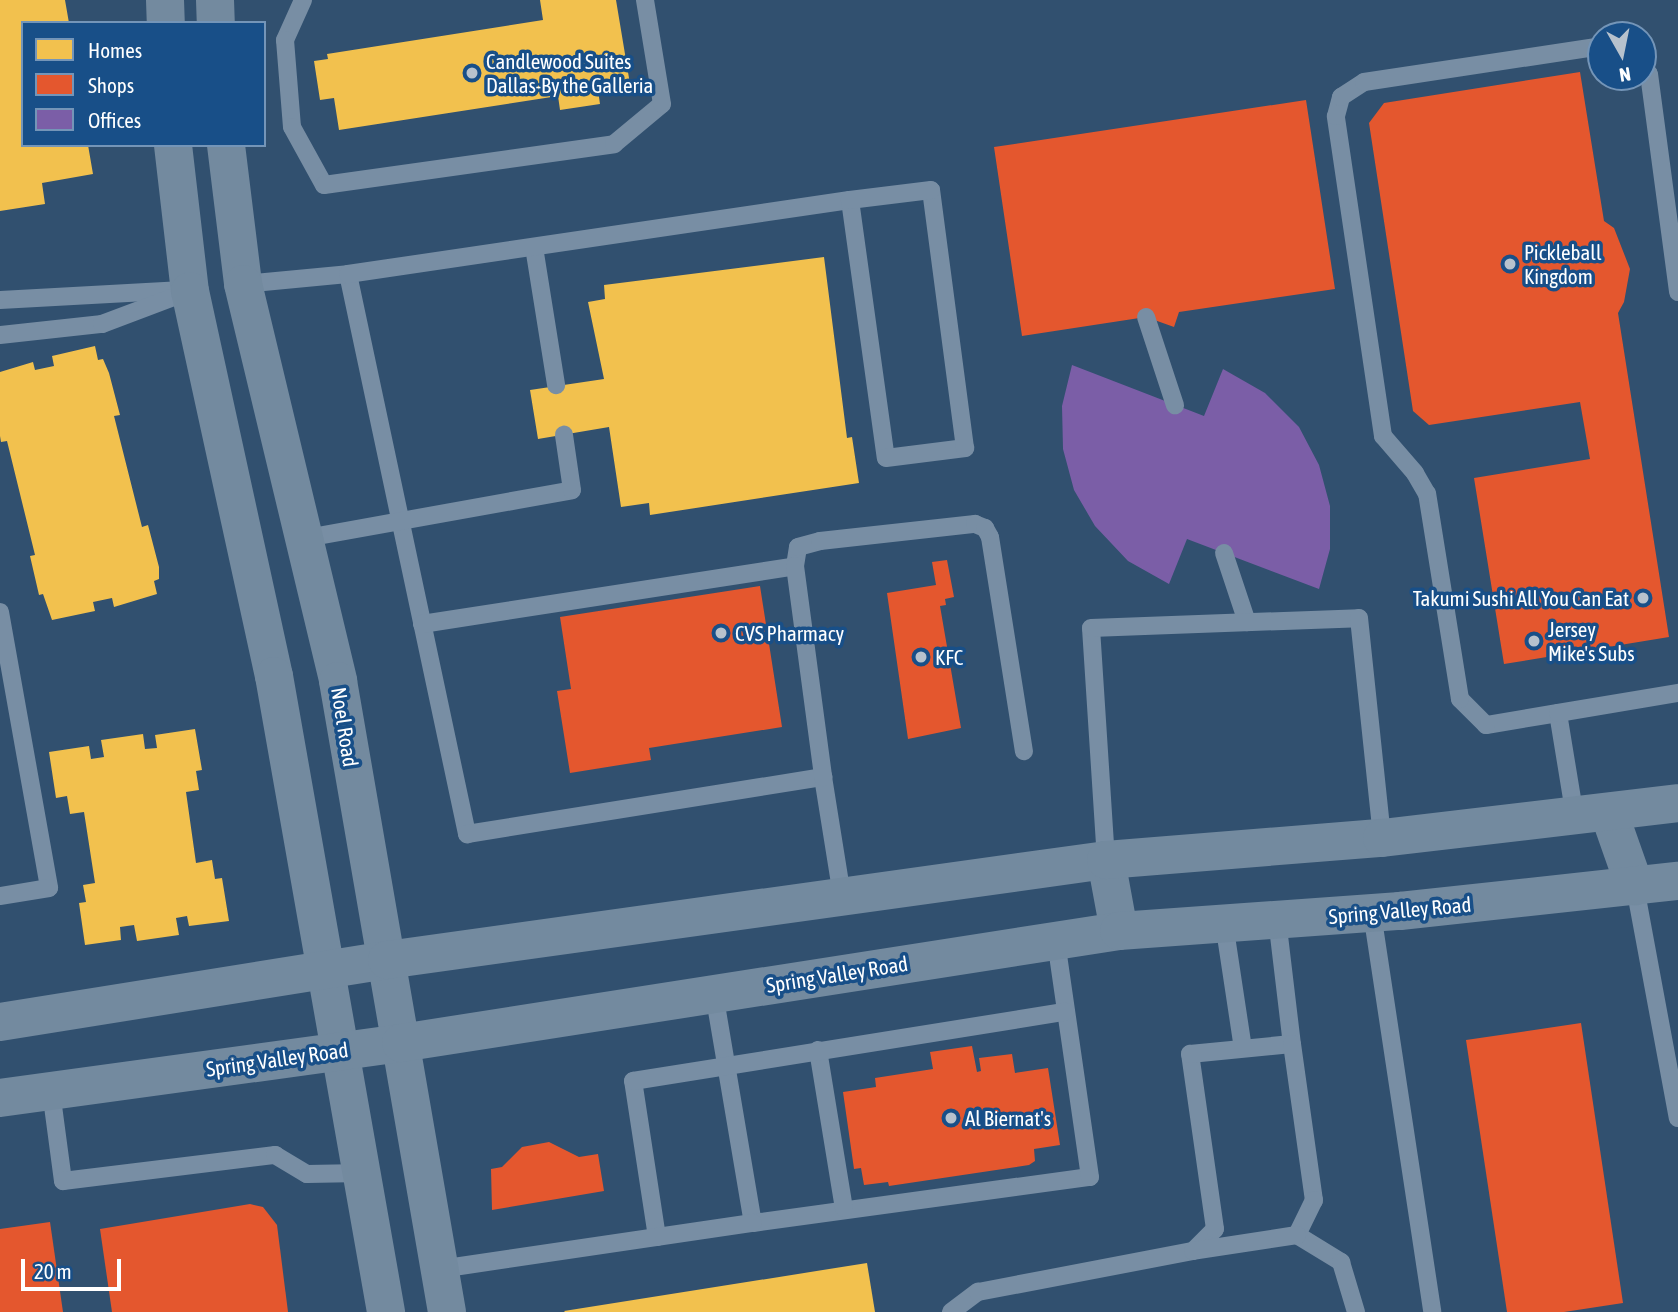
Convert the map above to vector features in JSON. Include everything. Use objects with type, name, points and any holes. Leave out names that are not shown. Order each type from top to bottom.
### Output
[{"type":"main road","points":[[165,0],[166,21]]},
{"type":"main road","points":[[215,0],[216,21]]},
{"type":"main road","points":[[173,147],[190,291],[274,676],[386,1312]]},
{"type":"main road","name":"Noel Road","points":[[226,147],[243,284],[301,539],[338,681],[447,1312]]},
{"type":"main road","points":[[190,291],[243,284]]},
{"type":"main road","points":[[0,1022],[387,960],[1107,860],[1382,838],[1678,803]]},
{"type":"main road","points":[[1592,815],[1635,887]]},
{"type":"main road","points":[[1107,860],[1119,930]]},
{"type":"main road","name":"Spring Valley Road","points":[[0,1098],[401,1042],[1119,930],[1372,913],[1678,881]]},
{"type":"main road","points":[[0,1046],[59,1013]]},
{"type":"lane","points":[[303,0],[285,40],[292,127],[324,185],[614,144],[662,104],[645,0]]},
{"type":"lane","points":[[1587,48],[1364,82],[1341,97],[1336,116],[1383,436],[1415,473],[1427,494],[1460,699],[1486,725],[1678,694]]},
{"type":"lane","points":[[1652,91],[1675,246],[1678,292]]},
{"type":"lane","points":[[243,284],[348,274],[850,200],[931,190],[965,448],[886,458],[850,200]]},
{"type":"lane","points":[[534,247],[556,385]]},
{"type":"lane","points":[[348,274],[467,834],[823,777]]},
{"type":"lane","points":[[0,300],[155,289],[190,291]]},
{"type":"lane","points":[[0,335],[102,324],[190,291]]},
{"type":"lane","points":[[1146,317],[1175,405]]},
{"type":"lane","points":[[301,539],[572,490],[564,435]]},
{"type":"lane","points":[[842,895],[823,777],[795,566],[798,547],[820,541],[975,524],[985,528],[990,537],[1024,751]]},
{"type":"lane","points":[[1224,553],[1247,622]]},
{"type":"lane","points":[[422,624],[795,566]]},
{"type":"lane","points":[[0,612],[49,888],[0,896]]},
{"type":"lane","points":[[1107,860],[1091,628],[1359,618],[1382,838]]},
{"type":"lane","points":[[1558,713],[1592,815]]},
{"type":"lane","points":[[1635,887],[1678,1118]]},
{"type":"lane","points":[[1372,913],[1432,1312]]},
{"type":"lane","points":[[1278,919],[1314,1200],[1297,1235]]},
{"type":"lane","points":[[1224,923],[1243,1048]]},
{"type":"lane","points":[[440,1269],[844,1208],[1090,1177],[1056,940]]},
{"type":"lane","points":[[715,993],[753,1223]]},
{"type":"lane","points":[[657,1237],[633,1081],[726,1064],[1066,1012]]},
{"type":"lane","points":[[1193,1251],[1215,1229],[1190,1054],[1292,1044]]},
{"type":"lane","points":[[818,1050],[844,1208]]},
{"type":"lane","points":[[51,1091],[64,1181],[275,1155],[307,1174],[362,1173]]},
{"type":"lane","points":[[951,1312],[978,1292],[1193,1251],[1297,1235],[1341,1262],[1356,1312]]},
{"type":"building: Homes","points":[[0,0],[65,0],[69,21],[21,21],[21,147],[88,147],[93,174],[42,183],[45,204],[0,211]]},
{"type":"building: Homes","name":"Candlewood Suites Dallas-By the Galleria","points":[[540,0],[616,0],[630,84],[598,90],[600,104],[560,110],[558,96],[339,130],[334,98],[320,100],[314,61],[328,59],[327,54],[543,20]]},
{"type":"building: Homes","points":[[824,257],[847,438],[852,437],[859,483],[650,515],[649,503],[621,507],[609,427],[538,439],[530,390],[604,379],[588,302],[605,299],[604,285]]},
{"type":"building: Homes","points":[[95,346],[98,360],[103,359],[109,373],[120,415],[114,416],[142,527],[148,525],[159,567],[159,579],[154,581],[157,594],[114,607],[112,598],[93,602],[95,611],[52,620],[43,594],[39,595],[30,556],[35,555],[7,441],[1,442],[0,372],[33,362],[35,370],[54,366],[52,356]]},
{"type":"building: Homes","points":[[195,729],[202,770],[196,771],[199,790],[186,792],[196,863],[212,860],[215,879],[222,878],[229,921],[189,926],[187,916],[176,918],[179,935],[137,941],[134,925],[120,927],[121,940],[85,945],[79,903],[86,902],[83,885],[95,883],[84,812],[70,814],[67,796],[56,798],[49,752],[89,746],[91,759],[104,757],[101,740],[143,734],[145,749],[157,748],[155,735]]},
{"type":"building: Homes","points":[[867,1263],[875,1312],[564,1311]]},
{"type":"building: Shops","name":"Pickleball Kingdom","points":[[1580,72],[1604,221],[1614,228],[1630,269],[1624,302],[1618,313],[1669,637],[1504,664],[1474,478],[1590,459],[1580,402],[1429,425],[1413,411],[1369,123],[1384,103]]},
{"type":"building: Shops","points":[[1306,100],[1335,289],[1179,312],[1174,327],[1146,317],[1022,336],[994,147]]},
{"type":"building: Shops","name":"KFC","points":[[947,560],[954,597],[945,599],[946,605],[940,606],[961,728],[908,739],[887,593],[936,585],[932,562]]},
{"type":"building: Shops","points":[[760,586],[782,727],[649,748],[651,760],[570,773],[557,691],[571,689],[560,617]]},
{"type":"building: Shops","points":[[1581,1023],[1623,1303],[1564,1312],[1507,1312],[1466,1040]]},
{"type":"building: Shops","name":"Al Biernat's","points":[[972,1046],[977,1072],[981,1071],[979,1058],[1012,1054],[1015,1073],[1048,1068],[1060,1145],[1034,1149],[1035,1161],[1029,1165],[889,1186],[888,1182],[864,1185],[861,1168],[854,1169],[843,1092],[876,1087],[875,1078],[933,1069],[930,1052]]},
{"type":"building: Shops","points":[[549,1142],[579,1157],[598,1154],[604,1191],[492,1210],[491,1169],[502,1167],[522,1147]]},
{"type":"building: Shops","points":[[250,1204],[263,1207],[277,1225],[288,1312],[112,1312],[100,1229]]},
{"type":"building: Shops","points":[[50,1222],[63,1312],[0,1312],[0,1229]]},
{"type":"building: Offices","points":[[1072,365],[1204,416],[1223,369],[1265,393],[1299,427],[1319,465],[1330,506],[1330,549],[1319,589],[1187,539],[1169,584],[1128,561],[1095,526],[1074,490],[1063,449],[1062,406]]},
{"type":"place","name":"Candlewood Suites Dallas-By the Galleria","points":[[472,73]]},
{"type":"place","name":"Pickleball Kingdom","points":[[1510,264]]},
{"type":"place","name":"Takumi Sushi All You Can Eat","points":[[1643,598]]},
{"type":"place","name":"CVS Pharmacy","points":[[721,633]]},
{"type":"place","name":"Jersey Mike's Subs","points":[[1534,641]]},
{"type":"place","name":"KFC","points":[[921,657]]},
{"type":"place","name":"Al Biernat's","points":[[951,1118]]}]
